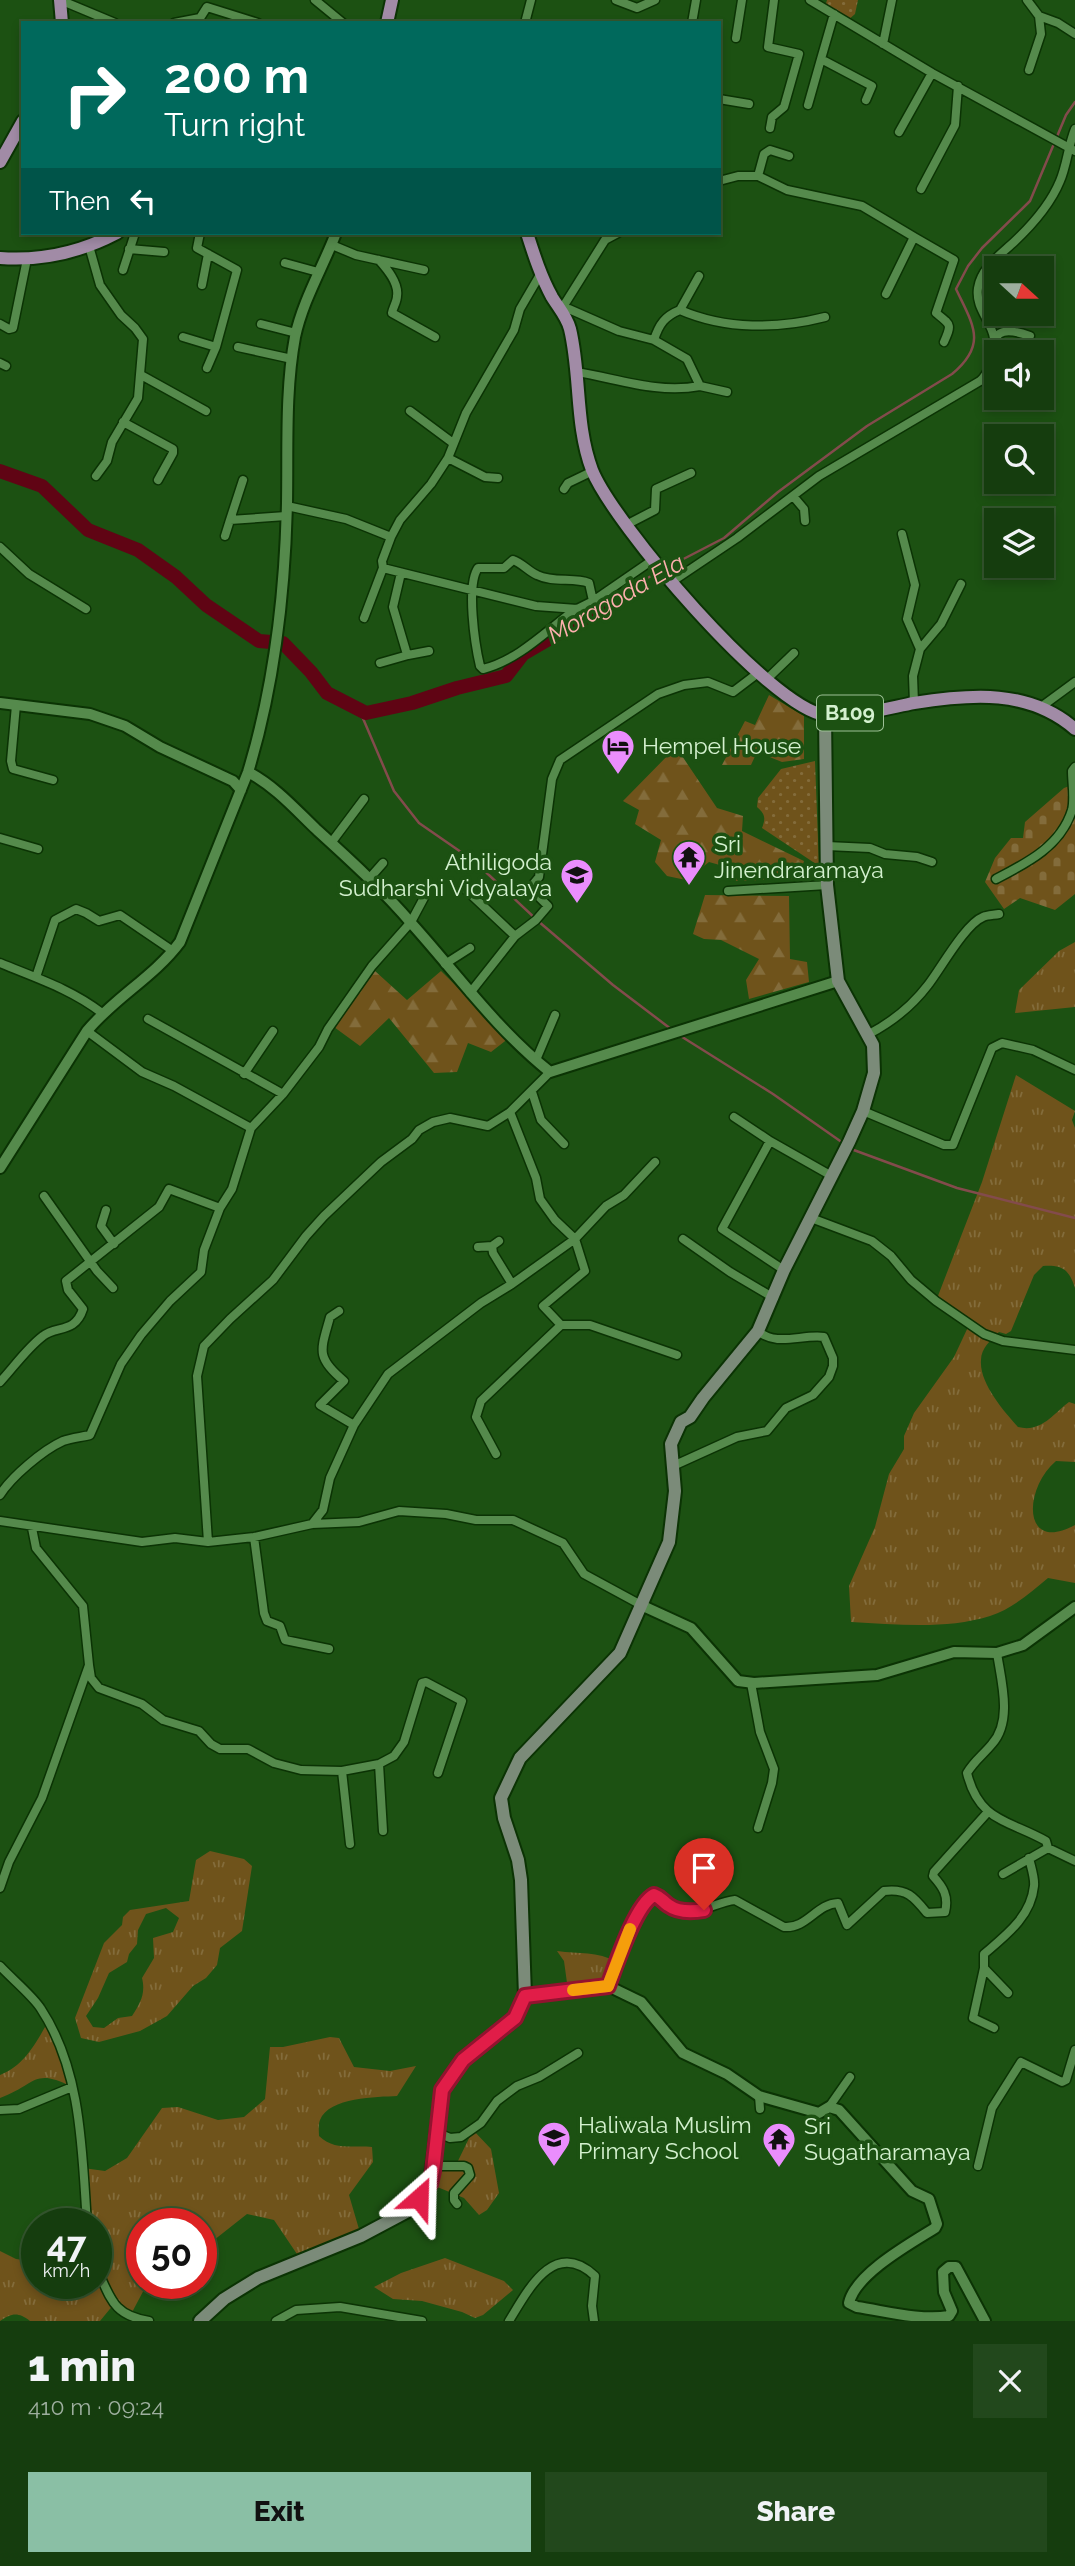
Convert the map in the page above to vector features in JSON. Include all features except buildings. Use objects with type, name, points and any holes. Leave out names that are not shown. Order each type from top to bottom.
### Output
[{"type":"main road","points":[[60,0],[62,21]]},
{"type":"main road","points":[[387,21],[392,0]]},
{"type":"main road","points":[[0,162],[21,125]]},
{"type":"main road","points":[[0,258],[27,259],[89,246],[113,235]]},
{"type":"main road","name":"B109","points":[[528,235],[541,273],[570,326],[582,422],[593,471],[614,508],[669,581],[762,676],[809,709],[825,715],[879,711],[914,703],[972,697],[1011,697],[1041,707],[1075,729]]},
{"type":"main road","points":[[200,2321],[224,2299],[258,2278],[361,2236],[408,2211],[430,2184],[442,2090],[463,2060],[515,2018],[525,1996],[521,1880],[503,1818],[501,1798],[520,1758],[620,1653],[668,1542],[675,1492],[671,1444],[681,1422],[690,1417],[758,1331],[784,1270],[863,1111],[874,1073],[873,1045],[869,1034],[838,981],[827,885],[825,715]]},
{"type":"street","points":[[60,0],[110,21]]},
{"type":"street","points":[[315,0],[341,21]]},
{"type":"street","points":[[526,21],[531,0]]},
{"type":"street","points":[[615,0],[637,8],[655,0]]},
{"type":"street","points":[[692,21],[695,0]]},
{"type":"street","points":[[736,38],[742,0]]},
{"type":"street","points":[[770,128],[772,117],[784,107],[799,54],[768,47],[774,0]]},
{"type":"street","points":[[810,0],[932,73],[1072,149]]},
{"type":"street","points":[[883,44],[892,0]]},
{"type":"street","points":[[1027,0],[1039,16],[1041,34],[1029,71]]},
{"type":"street","points":[[184,21],[200,18],[207,7],[252,21]]},
{"type":"street","points":[[808,105],[834,15]]},
{"type":"street","points":[[1039,16],[1058,23],[1075,34]]},
{"type":"street","points":[[821,59],[872,86],[866,100]]},
{"type":"street","points":[[899,132],[932,73]]},
{"type":"street","points":[[921,189],[955,125],[958,86]]},
{"type":"street","points":[[721,99],[749,104]]},
{"type":"street","points":[[669,581],[819,476],[980,382],[987,375],[994,338],[992,328],[981,312],[978,290],[982,273],[1020,237],[1047,203],[1061,181],[1072,149],[1075,129]]},
{"type":"street","points":[[758,176],[764,154],[770,150],[789,156]]},
{"type":"street","points":[[721,180],[738,176],[758,176],[787,190],[862,206],[954,260],[936,313],[950,324],[951,328],[944,342]]},
{"type":"street","points":[[123,270],[134,235]]},
{"type":"street","points":[[200,235],[197,246],[237,270],[216,347],[207,368]]},
{"type":"street","points":[[0,1168],[87,1031],[102,1013],[142,981],[180,942],[248,772],[257,743],[279,622],[287,511],[292,359],[296,333],[318,272],[336,235]]},
{"type":"street","points":[[561,310],[605,240],[614,235]]},
{"type":"street","points":[[886,294],[914,237]]},
{"type":"street","points":[[332,245],[356,255],[424,270]]},
{"type":"street","points":[[89,246],[100,285],[143,340],[141,375],[135,404],[112,442],[107,460],[96,476]]},
{"type":"street","points":[[129,249],[164,252]]},
{"type":"street","points":[[202,285],[208,254]]},
{"type":"street","points":[[0,324],[9,329],[13,328],[27,259]]},
{"type":"street","points":[[379,260],[397,289],[392,313],[435,337]]},
{"type":"street","points":[[285,263],[318,272]]},
{"type":"street","points":[[364,618],[383,568],[382,561],[391,537],[411,505],[448,458],[466,413],[514,330],[520,309],[541,273]]},
{"type":"street","points":[[654,340],[667,316],[680,310],[699,276]]},
{"type":"street","points":[[561,310],[569,309],[619,331],[654,340],[687,359],[700,386]]},
{"type":"street","points":[[680,310],[700,319],[773,327],[825,317]]},
{"type":"street","points":[[261,324],[296,333]]},
{"type":"street","points":[[994,338],[1000,332],[1011,330],[1030,336]]},
{"type":"street","points":[[183,337],[216,347]]},
{"type":"street","points":[[238,347],[292,359]]},
{"type":"street","points":[[577,372],[651,389],[680,390],[700,386],[727,392]]},
{"type":"street","points":[[141,375],[206,411]]},
{"type":"street","points":[[410,411],[453,443]]},
{"type":"street","points":[[123,422],[173,450],[158,480]]},
{"type":"street","points":[[448,458],[485,477],[498,478]]},
{"type":"street","points":[[564,489],[568,483],[593,471]]},
{"type":"street","points":[[628,524],[655,510],[656,489],[691,473]]},
{"type":"street","points":[[225,536],[243,480]]},
{"type":"street","points":[[793,496],[804,509],[805,522]]},
{"type":"street","points":[[230,520],[287,511],[346,519],[391,537]]},
{"type":"street","points":[[902,534],[915,584],[907,619],[920,649]]},
{"type":"street","points":[[0,547],[29,574],[86,609]]},
{"type":"street","points":[[593,601],[589,583],[537,575],[513,560],[503,568],[478,568],[474,572],[473,591],[476,646],[480,666],[483,668],[496,665],[519,652],[577,609],[593,601],[655,561]]},
{"type":"street","points":[[383,568],[536,606],[577,609]]},
{"type":"street","points":[[401,573],[393,607],[408,655]]},
{"type":"street","points":[[914,703],[913,676],[920,649],[942,624],[961,584]]},
{"type":"street","points":[[380,663],[429,651]]},
{"type":"street","points":[[470,993],[516,936],[548,906],[530,888],[539,877],[552,779],[560,760],[658,694],[684,685],[708,682],[733,692],[762,676],[794,653]]},
{"type":"street","points":[[1041,707],[1075,682]]},
{"type":"street","points":[[0,703],[90,714],[125,726],[160,747],[233,781],[241,790]]},
{"type":"street","points":[[16,705],[11,761],[13,769],[53,780]]},
{"type":"street","points":[[996,879],[1038,857],[1064,828],[1072,808],[1075,767]]},
{"type":"street","points":[[248,772],[263,779],[411,922],[470,993],[550,1072]]},
{"type":"street","points":[[331,843],[365,799]]},
{"type":"street","points":[[0,838],[38,849]]},
{"type":"street","points":[[827,846],[870,848],[885,854],[917,857],[932,862]]},
{"type":"street","points":[[368,880],[383,863]]},
{"type":"street","points":[[729,891],[827,885]]},
{"type":"street","points":[[464,888],[516,936]]},
{"type":"street","points":[[0,1495],[33,1461],[63,1441],[90,1435],[121,1364],[170,1301],[201,1272],[204,1250],[220,1208],[232,1189],[251,1128],[283,1094],[319,1047],[328,1029],[372,966],[411,922],[426,894]]},
{"type":"street","points":[[36,977],[55,920],[76,909],[99,922],[120,915],[173,951]]},
{"type":"street","points":[[869,1034],[906,1009],[928,986],[952,948],[981,917],[999,914]]},
{"type":"street","points":[[445,964],[470,948]]},
{"type":"street","points":[[0,963],[59,986],[102,1013]]},
{"type":"street","points":[[208,1542],[197,1376],[204,1346],[273,1280],[324,1216],[381,1162],[412,1139],[419,1130],[433,1122],[450,1118],[488,1126],[510,1112],[550,1072],[838,981]]},
{"type":"street","points":[[536,1060],[555,1015]]},
{"type":"street","points":[[148,1019],[283,1094]]},
{"type":"street","points":[[87,1031],[142,1072],[174,1086],[251,1128]]},
{"type":"street","points":[[244,1074],[273,1031]]},
{"type":"street","points":[[863,1111],[944,1145],[953,1145],[992,1048],[1002,1043],[1033,1049],[1075,1070]]},
{"type":"street","points":[[532,1092],[541,1120],[564,1144]]},
{"type":"street","points":[[510,1112],[536,1178],[540,1199],[555,1220],[575,1239],[585,1272],[543,1306],[561,1325]]},
{"type":"street","points":[[734,1117],[830,1175]]},
{"type":"street","points":[[770,1141],[722,1229],[784,1270]]},
{"type":"street","points":[[312,1524],[323,1510],[330,1478],[354,1425],[388,1374],[481,1303],[575,1239],[606,1206],[624,1195],[654,1162]]},
{"type":"street","points":[[0,1382],[45,1334],[66,1329],[81,1316],[83,1309],[68,1290],[65,1281],[159,1207],[169,1189],[220,1208]]},
{"type":"street","points":[[44,1196],[97,1271],[113,1288]]},
{"type":"street","points":[[106,1209],[101,1226],[114,1244]]},
{"type":"street","points":[[811,1218],[872,1241],[936,1301],[984,1334],[1003,1341],[1075,1350]]},
{"type":"street","points":[[683,1239],[730,1272],[774,1298]]},
{"type":"street","points":[[478,1247],[495,1244],[492,1253],[512,1284]]},
{"type":"street","points":[[339,1311],[330,1317],[322,1356],[331,1370],[344,1381],[320,1405],[354,1425]]},
{"type":"street","points":[[496,1454],[476,1417],[481,1401],[561,1325],[590,1325],[677,1355]]},
{"type":"street","points":[[673,1466],[737,1437],[767,1431],[786,1408],[813,1395],[829,1377],[833,1366],[824,1336],[774,1340],[758,1331]]},
{"type":"street","points":[[0,1521],[32,1528],[142,1542],[175,1538],[208,1542],[254,1537],[312,1524],[359,1522],[399,1511],[446,1514],[476,1520],[513,1520],[563,1543],[584,1574],[691,1628],[738,1681],[751,1683],[877,1675],[954,1652],[997,1653],[1023,1645],[1075,1607]]},
{"type":"street","points":[[32,1528],[36,1548],[83,1606],[91,1678],[99,1688],[142,1704],[163,1720],[199,1731],[220,1749],[248,1749],[274,1763],[301,1770],[342,1771],[379,1764],[394,1756],[404,1742],[422,1683],[426,1682],[462,1701],[438,1773]]},
{"type":"street","points":[[254,1537],[267,1621],[280,1626],[285,1640],[329,1649]]},
{"type":"street","points":[[997,1653],[1004,1702],[1002,1721],[993,1743],[967,1773],[970,1785],[987,1813],[1046,1841],[1048,1848],[1075,1861]]},
{"type":"street","points":[[0,1888],[9,1862],[43,1798],[89,1665]]},
{"type":"street","points":[[751,1683],[760,1732],[774,1769],[758,1828]]},
{"type":"street","points":[[379,1764],[383,1831]]},
{"type":"street","points":[[342,1771],[350,1844]]},
{"type":"street","points":[[608,1986],[631,1928],[648,1898],[654,1895],[662,1898],[668,1905],[693,1912],[735,1900],[790,1928],[800,1925],[827,1903],[838,1903],[847,1925],[884,1891],[891,1890],[905,1890],[927,1913],[945,1912],[947,1901],[942,1886],[933,1876],[934,1872],[987,1813]]},
{"type":"street","points":[[1003,1874],[1048,1848]]},
{"type":"street","points":[[994,2028],[973,2018],[984,1968],[984,1954],[1017,1926],[1030,1902],[1035,1885],[1029,1858]]},
{"type":"street","points":[[0,1966],[40,2006],[63,2051],[72,2087],[86,2208]]},
{"type":"street","points":[[984,1968],[1008,1993]]},
{"type":"street","points":[[525,1996],[608,1986],[641,2002],[683,2053],[727,2074],[759,2096],[819,2113],[830,2107],[850,2077]]},
{"type":"street","points":[[978,2166],[992,2108],[1021,2062],[1062,2082],[1066,2080],[1075,2050]]},
{"type":"street","points":[[436,2132],[450,2138],[461,2137],[481,2123],[497,2101],[517,2086],[539,2077],[578,2053]]},
{"type":"street","points":[[0,2110],[19,2109],[72,2087]]},
{"type":"street","points":[[759,2096],[760,2109]]},
{"type":"street","points":[[830,2107],[839,2110],[912,2191],[929,2199],[937,2224],[935,2228],[885,2260],[851,2294],[849,2303],[857,2307],[904,2314],[941,2318],[949,2316],[952,2311],[944,2292],[943,2272],[949,2267],[956,2267],[985,2321]]},
{"type":"street","points":[[433,2166],[468,2168],[470,2175],[454,2193],[457,2204]]},
{"type":"street","points":[[509,2321],[530,2287],[546,2268],[559,2263],[583,2265],[595,2276],[592,2306],[594,2321]]},
{"type":"street","points":[[112,2299],[129,2318],[149,2321]]},
{"type":"street","points":[[276,2321],[296,2310],[340,2307],[422,2321]]},
{"type":"green space","points":[[827,0],[858,0],[855,14],[847,21],[825,7]]},
{"type":"green space","points":[[769,695],[804,716],[804,759],[782,762],[757,752],[751,765],[722,765],[745,721],[755,725]]},
{"type":"green space","points":[[676,747],[717,808],[743,816],[742,831],[804,861],[798,879],[732,881],[734,869],[709,862],[686,880],[667,876],[655,862],[661,840],[635,824],[639,810],[623,801]]},
{"type":"green space","points":[[815,761],[819,866],[762,828],[764,816],[757,807],[758,798],[781,769]]},
{"type":"green space","points":[[1075,784],[1075,894],[1055,910],[1020,898],[1004,909],[985,882],[995,858],[1011,838],[1023,838],[1025,822],[1064,788]]},
{"type":"green space","points":[[705,895],[789,896],[790,959],[807,962],[809,982],[749,999],[746,980],[759,959],[721,940],[704,939],[693,934]]},
{"type":"green space","points":[[1075,942],[1075,1007],[1015,1013],[1019,990],[1059,951]]},
{"type":"green space","points":[[375,971],[407,1000],[441,971],[509,1038],[491,1052],[468,1043],[457,1072],[434,1073],[389,1018],[360,1046],[334,1027]]},
{"type":"green space","points":[[1016,1075],[1075,1111],[1072,1120],[1075,1128],[1075,1288],[1067,1272],[1055,1266],[1043,1266],[1034,1275],[1011,1331],[1006,1334],[999,1332],[985,1348],[981,1356],[981,1369],[993,1396],[1018,1427],[1040,1425],[1069,1402],[1075,1404],[1075,1462],[1056,1461],[1045,1473],[1038,1487],[1033,1514],[1037,1525],[1045,1531],[1058,1532],[1075,1525],[1075,1583],[1048,1578],[1006,1609],[990,1616],[956,1623],[920,1625],[851,1622],[849,1586],[875,1527],[889,1474],[904,1449],[904,1436],[914,1413],[954,1357],[969,1325],[936,1301],[982,1182]]},
{"type":"green space","points":[[210,1851],[244,1859],[252,1866],[242,1931],[220,1948],[217,1965],[206,1978],[193,1986],[167,2016],[140,2031],[99,2042],[81,2038],[75,2018],[104,1943],[122,1925],[123,1917],[130,1910],[189,1901],[196,1860]],"holes":[[[166,1908],[179,1918],[173,1932],[153,1938],[154,1958],[142,1978],[143,1994],[132,2016],[118,2018],[104,2028],[93,2027],[86,2016],[109,1973],[127,1962],[129,1954],[137,1944],[138,1930],[146,1914]]]},
{"type":"green space","points":[[557,1951],[595,1954],[617,1962],[608,1986],[568,1990],[564,1961]]},
{"type":"green space","points":[[48,2022],[72,2087],[42,2078],[0,2098],[0,2075],[23,2060]]},
{"type":"green space","points":[[330,2037],[339,2038],[354,2067],[390,2071],[416,2066],[397,2096],[343,2103],[325,2112],[319,2122],[319,2136],[331,2144],[372,2147],[373,2162],[349,2195],[361,2236],[301,2260],[274,2220],[247,2214],[217,2238],[217,2208],[126,2208],[126,2299],[139,2299],[129,2318],[114,2304],[100,2321],[30,2321],[15,2315],[0,2321],[0,2251],[21,2260],[21,2299],[112,2299],[112,2208],[86,2208],[83,2168],[105,2171],[127,2158],[162,2108],[178,2107],[218,2120],[244,2117],[265,2099],[270,2047],[283,2047]]},
{"type":"green space","points":[[473,2130],[491,2149],[499,2193],[487,2210],[479,2215],[464,2198],[430,2184],[433,2171],[457,2163]]},
{"type":"green space","points":[[445,2258],[504,2281],[513,2290],[483,2315],[475,2318],[422,2301],[393,2299],[374,2287],[401,2273]]},
{"type":"waterway","name":"Moragoda Ela","points":[[666,568],[724,538],[778,492],[867,426],[952,374],[963,363],[974,343],[974,334],[968,313],[956,289],[968,266],[982,248],[1030,201],[1066,115],[1075,102]]},
{"type":"waterway","name":"Moragoda Ela","points":[[0,471],[42,486],[88,530],[138,550],[176,577],[206,605],[259,641],[283,643],[327,693],[366,713],[506,676],[523,654],[607,605]]},
{"type":"waterway","name":"Moragoda Ela","points":[[607,605],[617,594],[657,573]]},
{"type":"waterway","points":[[359,709],[394,791],[419,823],[474,861],[538,921],[613,985],[671,1029]]},
{"type":"waterway","points":[[679,1035],[773,1094],[843,1143]]},
{"type":"waterway","points":[[851,1149],[957,1188],[1075,1218]]},
{"type":"slow traffic","points":[[573,1990],[608,1986],[630,1929]]},
{"type":"place","name":"Hempel House","points":[[618,776]]},
{"type":"place","name":"Sri Jinendraramaya","points":[[689,887]]},
{"type":"place","name":"Athiligoda Sudharshi Vidyalaya","points":[[577,905]]},
{"type":"place","name":"Haliwala Muslim Primary School","points":[[554,2168]]},
{"type":"place","name":"Sri Sugatharamaya","points":[[779,2169]]},
{"type":"route","points":[[419,2198],[430,2184],[433,2171],[442,2090],[463,2060],[509,2025],[525,1996],[608,1986],[631,1928],[648,1898],[654,1895],[680,1910],[704,1910]]}]
